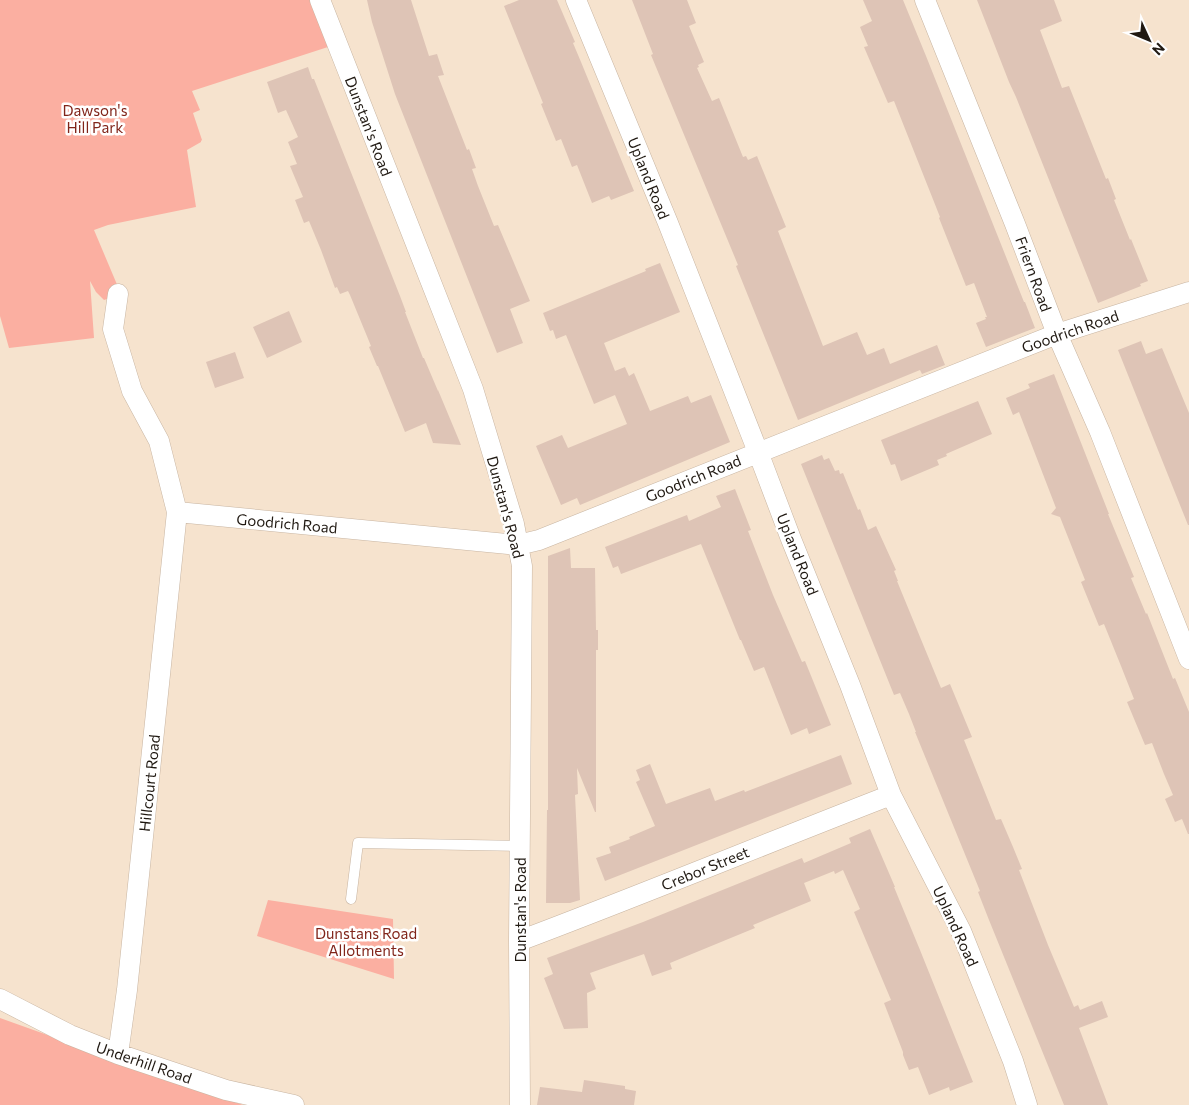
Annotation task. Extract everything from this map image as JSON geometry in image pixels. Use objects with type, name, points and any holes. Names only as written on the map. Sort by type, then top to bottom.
[{"type":"street","name":"Dunstan's Road","points":[[320,0],[473,389],[514,524],[522,566],[519,941],[520,1105]]},
{"type":"street","name":"Upland Road","points":[[576,0],[668,223],[850,685],[891,795],[961,931],[1013,1061],[1027,1105]]},
{"type":"street","name":"Friern Road","points":[[925,0],[1057,334],[1100,432],[1189,659]]},
{"type":"street","name":"Goodrich Road","points":[[177,512],[518,545],[547,537],[1057,334],[1189,292]]},
{"type":"street","points":[[118,294],[113,329],[132,390],[159,441],[177,512]]},
{"type":"street","name":"Hillcourt Road","points":[[118,1054],[127,990],[177,512]]},
{"type":"street","name":"Crebor Street","points":[[519,941],[613,906],[716,863],[891,795]]},
{"type":"street","name":"Underhill Road","points":[[0,1000],[70,1035],[118,1054],[226,1090],[294,1105]]},
{"type":"lane","points":[[352,900],[358,843],[520,846]]},
{"type":"green space","name":"Dawson's Hill Park","points":[[0,0],[315,0],[331,46],[192,91],[200,110],[193,113],[202,140],[187,150],[196,207],[108,225],[94,230],[121,294],[104,300],[96,292],[90,281],[94,338],[9,348],[0,316]]},
{"type":"green space","name":"Dunstans Road Allotments","points":[[268,900],[393,919],[394,979],[257,936]]},
{"type":"green space","points":[[0,1018],[243,1105],[0,1105]]},
{"type":"building","points":[[367,0],[411,0],[429,56],[437,54],[444,75],[438,76],[476,168],[472,169],[478,186],[494,226],[498,225],[530,301],[510,309],[523,343],[497,353],[395,94]]},
{"type":"building","points":[[519,0],[557,0],[634,191],[611,200],[609,196],[592,203],[577,165],[572,167],[561,139],[556,141],[541,104],[543,103],[504,6]]},
{"type":"building","points":[[632,0],[687,0],[696,23],[689,26],[704,62],[698,65],[699,67],[697,68],[712,101],[719,98],[743,157],[746,156],[748,160],[757,156],[786,227],[778,231],[823,346],[857,332],[867,355],[884,348],[890,364],[937,345],[945,365],[922,374],[920,370],[798,420],[736,266],[738,265],[651,55],[653,54]]},
{"type":"building","points":[[863,0],[903,0],[1035,328],[986,347],[976,323],[987,317],[974,283],[966,286],[894,101],[888,103],[864,47],[868,46],[860,27],[872,21]]},
{"type":"building","points":[[977,0],[1054,0],[1062,21],[1040,30],[1062,88],[1069,86],[1106,179],[1108,178],[1116,199],[1114,200],[1148,281],[1140,284],[1141,286],[1098,303]]},
{"type":"building","points":[[308,67],[423,358],[461,445],[433,443],[426,423],[405,432],[369,347],[371,346],[350,295],[348,291],[340,294],[337,287],[335,288],[309,221],[304,223],[295,200],[303,197],[290,166],[297,164],[288,142],[298,137],[286,110],[278,113],[267,82]]},
{"type":"building","points":[[660,263],[680,312],[604,343],[615,371],[625,367],[629,376],[634,373],[650,411],[688,396],[691,403],[711,395],[730,442],[580,505],[577,498],[561,505],[536,446],[562,435],[568,448],[627,424],[615,395],[594,404],[566,335],[556,339],[553,330],[550,331],[543,313],[646,271],[645,269]]},
{"type":"building","points":[[289,311],[302,342],[267,358],[253,327]]},
{"type":"building","points":[[1141,341],[1146,354],[1162,348],[1189,413],[1189,525],[1118,350]]},
{"type":"building","points":[[235,352],[244,378],[215,388],[206,362]]},
{"type":"building","points":[[1054,374],[1134,577],[1131,578],[1173,679],[1175,678],[1189,712],[1189,834],[1182,819],[1175,822],[1165,799],[1173,795],[1152,743],[1145,745],[1127,702],[1134,699],[1104,624],[1099,626],[1081,582],[1085,580],[1060,517],[1051,514],[1056,508],[1019,412],[1013,415],[1006,398],[1030,388],[1028,384]]},
{"type":"building","points":[[978,401],[992,434],[946,454],[947,456],[937,460],[939,465],[901,481],[895,464],[891,465],[881,440]]},
{"type":"building","points":[[822,455],[824,460],[829,458],[835,471],[839,470],[840,474],[843,473],[868,530],[876,526],[896,570],[894,571],[897,581],[941,688],[950,684],[972,737],[964,740],[996,820],[1001,819],[1013,847],[1022,869],[1019,870],[1074,1007],[1078,1005],[1080,1010],[1102,1001],[1108,1017],[1079,1028],[1108,1105],[1064,1105],[989,920],[978,892],[980,891],[909,714],[900,693],[894,695],[801,464]]},
{"type":"building","points":[[735,489],[751,530],[748,531],[773,595],[802,662],[805,661],[831,725],[809,734],[807,728],[791,735],[764,667],[754,671],[701,544],[621,574],[618,566],[613,568],[605,547],[687,515],[689,521],[721,507],[716,496]]},
{"type":"building","points":[[570,548],[571,568],[595,568],[596,630],[598,630],[598,650],[596,650],[596,812],[577,768],[578,794],[575,795],[580,900],[570,903],[546,903],[548,556]]},
{"type":"building","points":[[841,755],[852,784],[605,881],[596,858],[611,853],[609,847],[655,826],[636,782],[640,780],[636,770],[650,764],[666,804],[710,788],[715,801],[744,790],[745,792]]},
{"type":"building","points":[[870,829],[973,1082],[950,1091],[949,1087],[929,1095],[918,1067],[909,1070],[884,1003],[891,1000],[854,912],[860,909],[843,870],[835,874],[834,871],[804,883],[811,901],[753,925],[755,928],[670,963],[672,969],[652,976],[644,954],[590,973],[596,989],[587,993],[588,1028],[564,1029],[544,978],[553,974],[547,958],[643,922],[802,858],[804,863],[851,843],[849,838]]},
{"type":"building","points":[[584,1080],[625,1086],[625,1089],[636,1091],[634,1105],[537,1105],[540,1087],[582,1092]]}]
